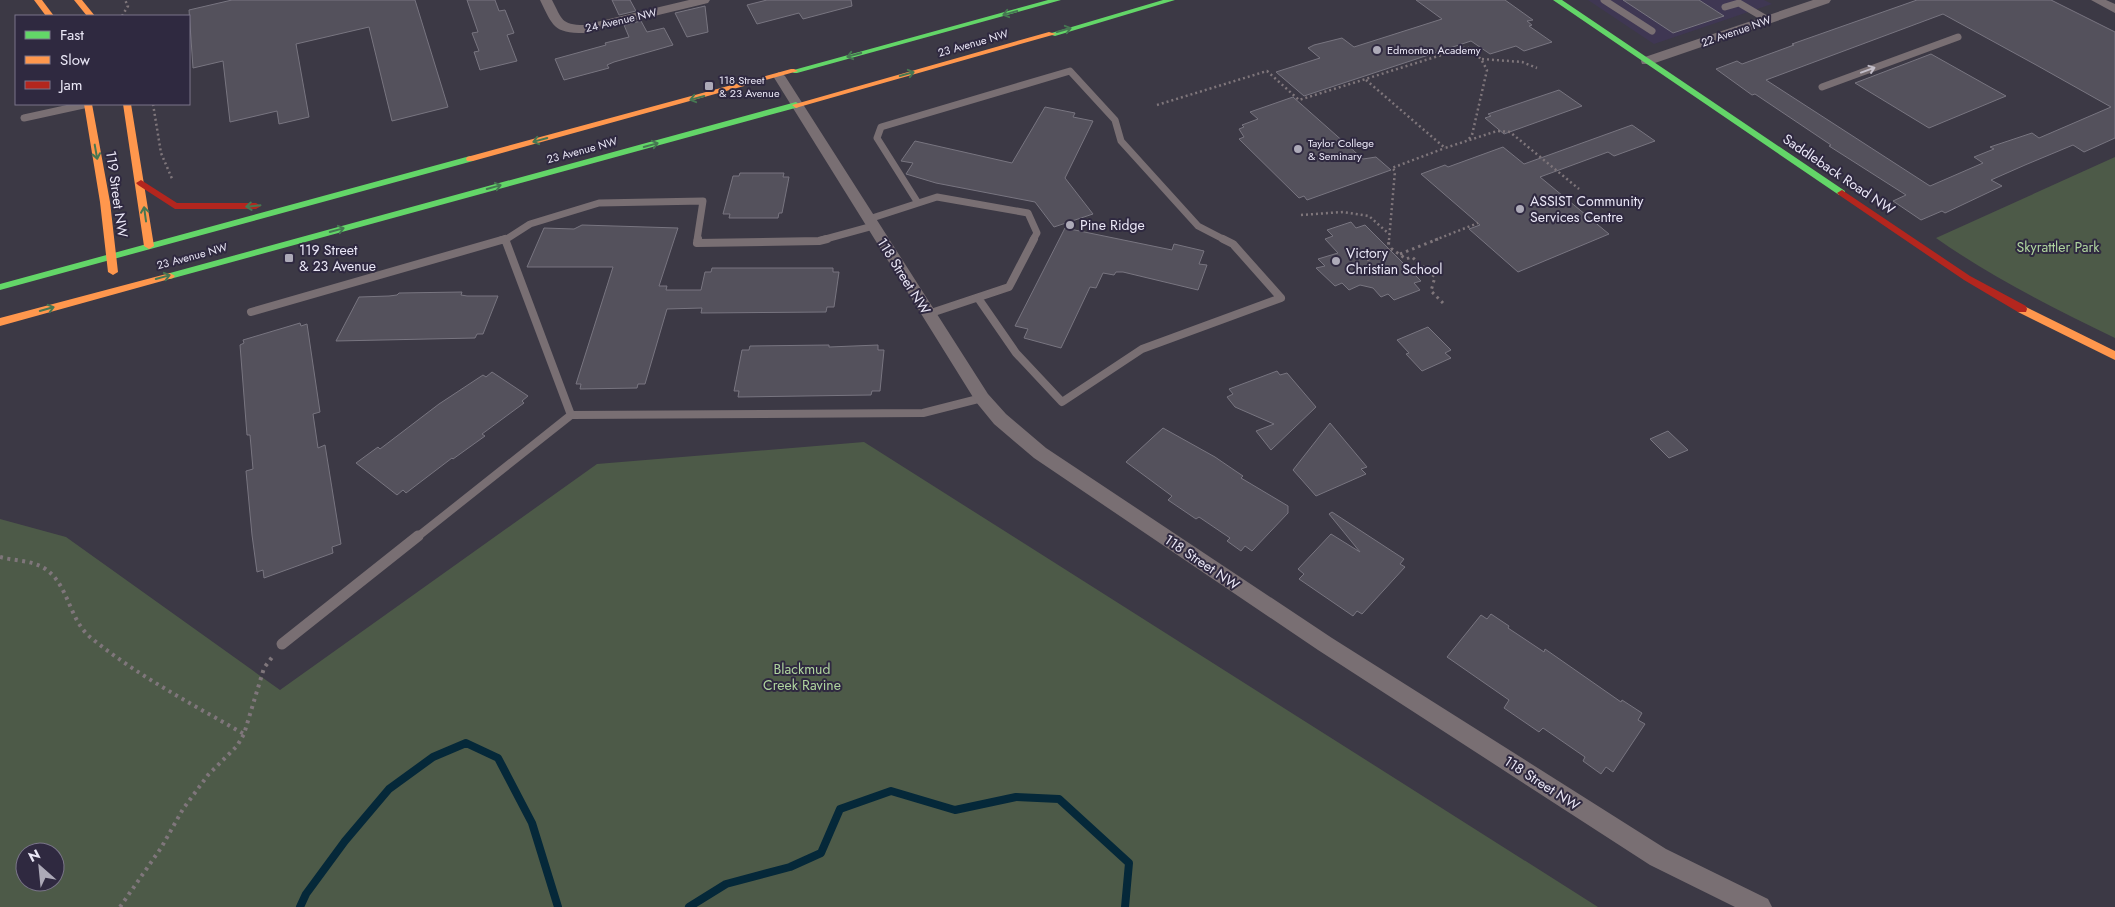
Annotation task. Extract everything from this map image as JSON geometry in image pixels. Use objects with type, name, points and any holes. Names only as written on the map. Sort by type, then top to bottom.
[{"type":"main road","points":[[38,0],[49,15]]},
{"type":"main road","points":[[78,0],[90,15]]},
{"type":"main road","name":"23 Avenue NW","points":[[109,265],[149,246],[1058,0]]},
{"type":"main road","name":"23 Avenue NW","points":[[0,322],[798,105],[1171,0]]},
{"type":"main road","name":"Saddleback Road NW","points":[[1557,0],[1967,278],[2046,323],[2115,356]]},
{"type":"main road","name":"119 Street NW","points":[[88,105],[105,202],[109,265],[116,290]]},
{"type":"main road","name":"119 Street NW","points":[[127,105],[141,183],[149,246]]},
{"type":"main road","points":[[141,183],[175,206],[241,207],[278,203],[454,163]]},
{"type":"main road","points":[[0,287],[109,265]]},
{"type":"street","name":"24 Avenue NW","points":[[546,0],[558,24],[567,28],[594,28],[704,0]]},
{"type":"street","name":"22 Avenue NW","points":[[1647,61],[1825,0]]},
{"type":"street","points":[[2098,0],[2115,9]]},
{"type":"street","name":"118 Street NW","points":[[779,76],[982,398],[1006,425],[1040,453],[1325,644],[1658,857],[1760,907]]},
{"type":"lane","points":[[1604,0],[1652,31]]},
{"type":"lane","points":[[1725,7],[1739,3],[1768,20]]},
{"type":"lane","points":[[1822,87],[1958,37]]},
{"type":"lane","points":[[918,203],[877,138],[881,127],[1070,71],[1115,120],[1121,141],[1198,226],[1233,244],[1281,298],[1142,349],[1062,402],[1016,354],[978,298]]},
{"type":"lane","points":[[24,118],[83,105]]},
{"type":"lane","points":[[251,312],[505,239],[530,224],[599,203],[703,201],[697,244],[819,241],[937,197],[1028,213],[1037,233],[1009,288],[928,314]]},
{"type":"lane","points":[[505,239],[570,415]]},
{"type":"lane","points":[[282,644],[570,415],[923,413],[982,398]]},
{"type":"path","points":[[123,15],[128,6],[125,0]]},
{"type":"path","points":[[1157,106],[1267,71],[1300,100],[1466,47],[1481,58],[1522,62],[1537,68]]},
{"type":"path","points":[[1467,141],[1472,135],[1486,74],[1481,58]]},
{"type":"path","points":[[1366,79],[1445,148]]},
{"type":"path","points":[[153,105],[161,153],[166,168],[178,188]]},
{"type":"path","points":[[1388,251],[1395,171],[1392,168],[1497,131],[1510,132],[1579,189]]},
{"type":"path","points":[[1301,215],[1343,212],[1369,216],[1389,235]]},
{"type":"path","points":[[1400,254],[1478,223]]},
{"type":"path","points":[[1367,260],[1392,249],[1406,259],[1412,257],[1435,277],[1431,291],[1443,303]]},
{"type":"path","points":[[0,557],[44,568],[61,582],[78,626],[89,636],[145,677],[244,734]]},
{"type":"path","points":[[120,907],[161,848],[183,809],[208,776],[237,746],[244,734],[264,668],[282,644]]},
{"type":"shaded area","points":[[1588,0],[1764,0],[1772,4],[1654,44]]},
{"type":"green space","name":"Skyrattler Park","points":[[2115,157],[2115,338],[2046,304],[2001,279],[1936,238]]},
{"type":"green space","name":"Blackmud Creek Ravine","points":[[864,442],[1598,907],[0,907],[0,519],[66,537],[280,690],[597,464]]},
{"type":"building","points":[[232,0],[415,0],[448,107],[392,121],[369,27],[296,44],[309,117],[279,124],[277,111],[230,122],[223,61],[193,68],[189,10]]},
{"type":"building","points":[[467,0],[495,0],[499,11],[505,10],[514,33],[507,35],[517,61],[480,70],[474,52],[479,51],[472,33],[478,32]]},
{"type":"building","points":[[612,0],[630,0],[636,11],[619,15]]},
{"type":"building","points":[[767,0],[851,0],[852,6],[803,19],[799,13],[757,24],[747,5]]},
{"type":"building","name":"Edmonton Academy","points":[[1416,0],[1505,0],[1533,20],[1527,21],[1532,25],[1529,26],[1552,42],[1524,51],[1516,46],[1490,54],[1471,41],[1304,96],[1276,72],[1320,58],[1308,48],[1314,45],[1342,38],[1354,47],[1442,19]]},
{"type":"building","points":[[1623,0],[1699,0],[1724,16],[1673,33]]},
{"type":"building","points":[[1917,0],[2051,0],[2115,32],[2115,138],[2084,152],[2073,145],[2025,165],[1991,180],[2002,186],[1945,213],[1942,211],[1921,220],[1893,201],[1906,195],[1829,146],[1831,145],[1755,94],[1752,95],[1716,69],[1737,61],[1742,64],[1794,45],[1792,44]],"holes":[[[1943,14],[2111,107],[2039,138],[2032,133],[1990,147],[1994,149],[1974,157],[1983,163],[1930,186],[1766,80]]]},
{"type":"building","points":[[705,6],[708,32],[687,37],[675,13]]},
{"type":"building","points":[[641,21],[647,32],[664,28],[673,45],[614,62],[607,65],[609,68],[564,80],[555,59],[629,37],[624,25]]},
{"type":"building","points":[[1931,54],[2006,96],[1929,128],[1855,83]]},
{"type":"building","points":[[1559,90],[1582,106],[1504,134],[1485,118],[1491,116],[1488,114]]},
{"type":"building","name":"Taylor College & Seminary","points":[[1293,97],[1363,159],[1376,157],[1391,170],[1307,200],[1304,196],[1299,198],[1239,139],[1244,137],[1239,129],[1244,127],[1242,125],[1258,119],[1250,112]]},
{"type":"building","points":[[1045,107],[1075,113],[1073,117],[1093,121],[1065,178],[1093,214],[1054,227],[1035,202],[936,183],[906,174],[913,163],[901,161],[915,141],[1012,163]]},
{"type":"building","name":"ASSIST Community Services Centre","points":[[1632,125],[1655,141],[1614,156],[1608,152],[1540,177],[1609,234],[1518,272],[1469,229],[1480,225],[1421,174],[1445,165],[1448,167],[1503,147],[1524,164]]},
{"type":"building","points":[[740,173],[784,173],[783,177],[789,177],[782,213],[779,213],[778,218],[729,218],[730,214],[723,214],[733,176],[739,176]]},
{"type":"building","name":"Victory Christian School","points":[[1351,222],[1356,228],[1365,225],[1421,281],[1414,283],[1420,290],[1394,300],[1388,294],[1381,297],[1373,288],[1360,285],[1349,290],[1342,283],[1335,286],[1316,268],[1325,266],[1318,259],[1338,253],[1325,239],[1333,236],[1327,230]]},
{"type":"building","points":[[582,225],[678,228],[659,286],[667,286],[666,290],[701,290],[705,272],[711,272],[712,268],[833,268],[833,272],[839,272],[834,307],[827,307],[826,312],[701,313],[702,308],[667,309],[645,384],[638,384],[637,388],[580,389],[581,384],[576,384],[613,267],[527,267],[544,228],[574,229]]},
{"type":"building","points":[[1065,228],[1172,250],[1174,244],[1204,251],[1199,264],[1207,265],[1198,290],[1123,272],[1116,272],[1114,275],[1103,273],[1096,288],[1090,287],[1061,348],[1024,338],[1028,329],[1015,326]]},
{"type":"building","points":[[462,292],[461,295],[467,296],[498,296],[483,334],[477,334],[475,338],[336,341],[359,297],[389,296],[399,293]]},
{"type":"building","points":[[300,323],[301,326],[307,324],[320,412],[313,414],[318,448],[325,445],[341,544],[332,547],[333,553],[264,578],[263,570],[257,572],[252,535],[246,471],[253,469],[250,435],[247,435],[240,345],[244,343],[243,340]]},
{"type":"building","points":[[1428,327],[1451,350],[1445,353],[1451,358],[1422,371],[1406,354],[1409,353],[1397,340]]},
{"type":"building","points":[[829,345],[829,347],[878,345],[878,350],[884,350],[880,391],[872,391],[871,395],[738,397],[739,391],[734,391],[742,350],[749,350],[750,346]]},
{"type":"building","points":[[1277,371],[1280,375],[1287,373],[1316,407],[1271,450],[1256,431],[1274,424],[1235,407],[1227,397],[1233,394],[1229,389]]},
{"type":"building","points":[[492,372],[528,396],[522,401],[524,403],[482,434],[485,436],[406,493],[403,490],[397,495],[356,463],[378,447],[380,449],[439,404],[483,375],[486,377]]},
{"type":"building","points":[[1330,423],[1367,467],[1361,469],[1366,474],[1316,496],[1293,470]]},
{"type":"building","points":[[1163,428],[1215,457],[1243,476],[1241,478],[1288,506],[1288,513],[1252,551],[1245,546],[1241,551],[1227,541],[1230,538],[1199,517],[1196,519],[1168,500],[1172,496],[1126,462]]},
{"type":"building","points":[[1668,431],[1688,450],[1669,458],[1650,439]]},
{"type":"building","points":[[1332,512],[1404,559],[1400,564],[1405,567],[1362,614],[1357,611],[1353,616],[1299,579],[1304,574],[1298,569],[1331,534],[1360,552],[1329,514]]},
{"type":"building","points":[[1491,614],[1544,652],[1545,649],[1621,702],[1622,700],[1642,713],[1638,720],[1645,724],[1613,772],[1606,767],[1601,774],[1583,761],[1585,757],[1543,728],[1539,732],[1504,708],[1509,700],[1447,657],[1481,615],[1487,619]]},
{"type":"waterway","points":[[300,907],[306,894],[345,841],[389,789],[433,757],[466,743],[498,758],[532,823],[558,907]]},
{"type":"waterway","points":[[689,907],[726,884],[790,867],[821,853],[840,809],[891,791],[955,810],[1016,797],[1059,799],[1129,863],[1125,907]]},
{"type":"traffic: fast","points":[[794,71],[1057,0]]},
{"type":"traffic: fast","points":[[1052,34],[1171,0]]},
{"type":"traffic: fast","points":[[1557,0],[1842,193]]},
{"type":"traffic: fast","points":[[170,276],[796,105]]},
{"type":"traffic: fast","points":[[0,287],[470,159]]},
{"type":"traffic: slow","points":[[38,0],[49,15]]},
{"type":"traffic: slow","points":[[78,0],[90,15]]},
{"type":"traffic: slow","points":[[796,105],[1052,34]]},
{"type":"traffic: slow","points":[[470,159],[794,71]]},
{"type":"traffic: slow","points":[[88,105],[105,202],[113,272]]},
{"type":"traffic: slow","points":[[127,105],[149,246]]},
{"type":"traffic: slow","points":[[0,322],[170,276]]},
{"type":"traffic: slow","points":[[2022,309],[2115,356]]},
{"type":"traffic: jam","points":[[141,183],[175,206],[256,206]]},
{"type":"traffic: jam","points":[[1842,193],[1967,278],[2022,309]]},
{"type":"place","name":"Edmonton Academy","points":[[1377,50]]},
{"type":"place","name":"118 Street & 23 Avenue","points":[[709,86]]},
{"type":"place","name":"Taylor College & Seminary","points":[[1298,149]]},
{"type":"place","name":"ASSIST Community Services Centre","points":[[1520,209]]},
{"type":"place","name":"Pine Ridge","points":[[1070,225]]},
{"type":"place","name":"119 Street & 23 Avenue","points":[[289,258]]},
{"type":"place","name":"Victory Christian School","points":[[1336,261]]}]
